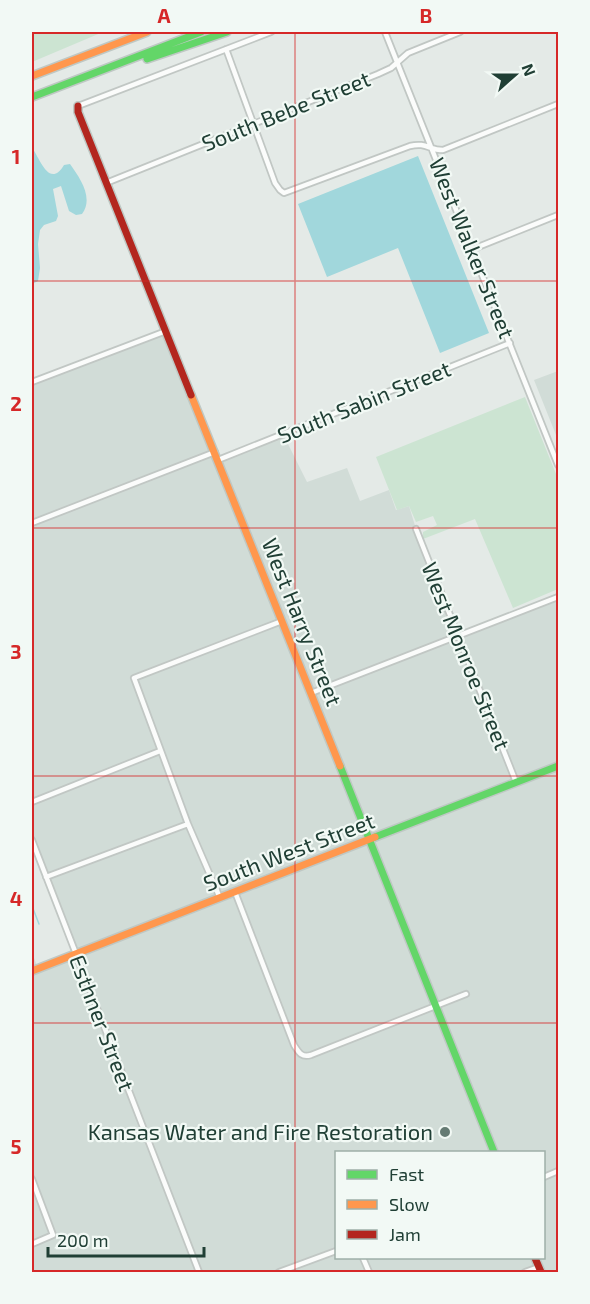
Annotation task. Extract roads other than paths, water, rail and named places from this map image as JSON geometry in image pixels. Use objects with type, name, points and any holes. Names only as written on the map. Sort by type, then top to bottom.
[{"type":"main road","points":[[32,76],[147,32]]},
{"type":"main road","points":[[32,97],[201,32]]},
{"type":"main road","points":[[92,74],[108,72],[227,32]]},
{"type":"main road","name":"West Harry Street","points":[[78,106],[78,112],[106,183],[494,1151]]},
{"type":"main road","name":"South West Street","points":[[32,971],[558,766]]},
{"type":"street","points":[[78,106],[272,32]]},
{"type":"street","name":"West Walker Street","points":[[386,32],[558,465]]},
{"type":"street","name":"South Bebe Street","points":[[106,183],[378,74],[398,63],[408,53],[460,32]]},
{"type":"street","points":[[226,49],[275,183],[284,193],[410,146],[421,144],[443,150],[558,104]]},
{"type":"street","points":[[473,249],[558,215]]},
{"type":"street","points":[[32,382],[166,331]]},
{"type":"street","name":"South Sabin Street","points":[[218,460],[510,343]]},
{"type":"street","points":[[32,523],[215,452]]},
{"type":"street","name":"West Monroe Street","points":[[416,529],[516,782]]},
{"type":"street","points":[[311,693],[558,597]]},
{"type":"street","points":[[220,898],[188,824],[134,678],[282,621]]},
{"type":"street","points":[[32,802],[160,751]]},
{"type":"street","points":[[46,877],[188,824]]},
{"type":"street","name":"Esthner Street","points":[[32,840],[199,1272]]},
{"type":"street","points":[[235,892],[299,1054],[311,1055],[466,994]]},
{"type":"street","points":[[32,1179],[53,1235],[32,1244]]},
{"type":"street","points":[[279,1272],[335,1251]]},
{"type":"street","points":[[525,1272],[540,1270]]},
{"type":"water","points":[[32,148],[49,173],[59,172],[64,165],[70,164],[84,188],[87,201],[82,214],[76,215],[69,211],[61,186],[53,189],[58,216],[56,221],[44,225],[40,230],[38,244],[40,268],[38,281],[32,284]]},
{"type":"water","points":[[418,156],[489,333],[440,353],[398,248],[327,277],[298,204]]},
{"type":"waterway","points":[[32,906],[39,924]]},
{"type":"place","name":"Kansas Water and Fire Restoration","points":[[445,1132]]}]
